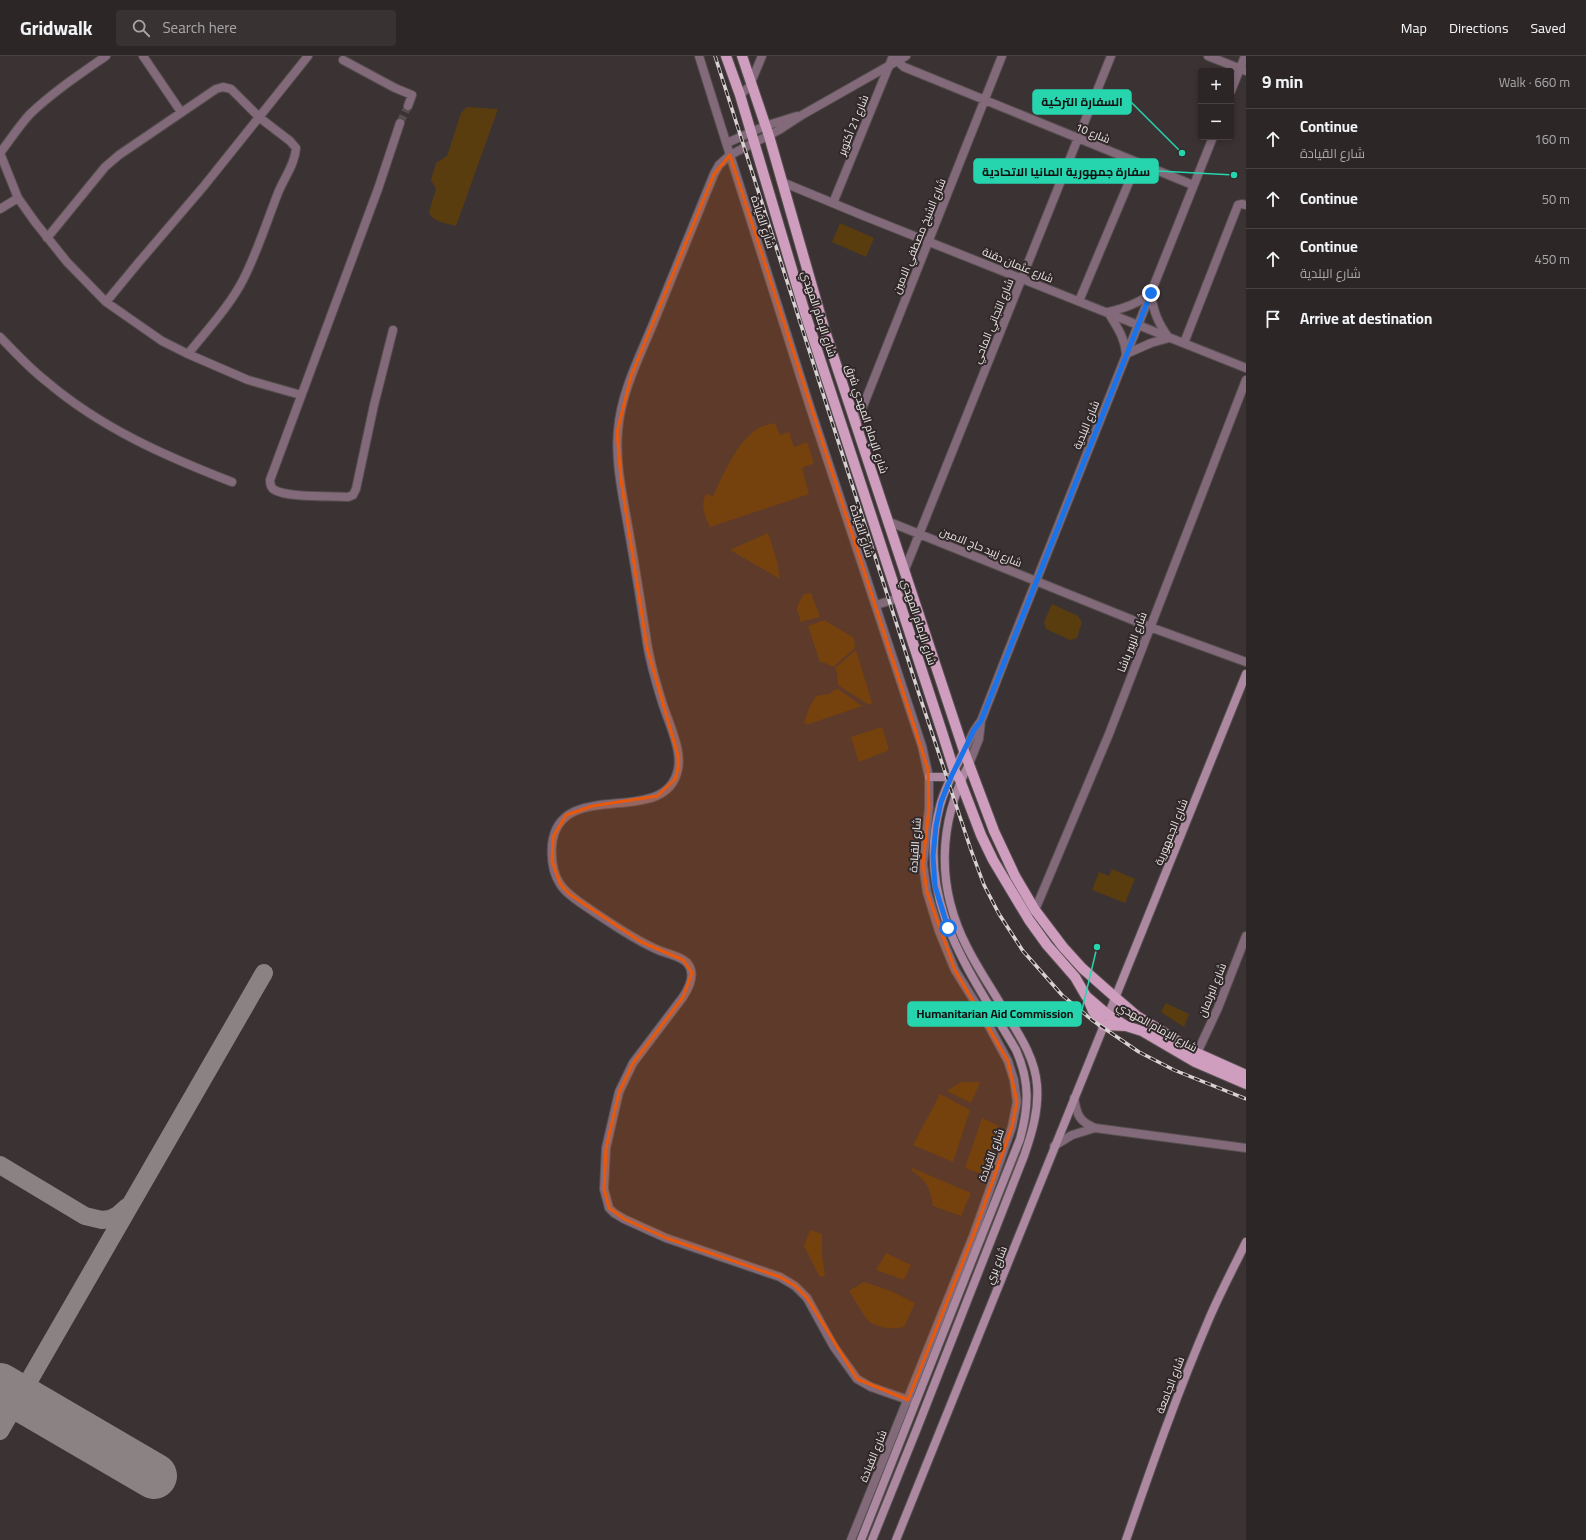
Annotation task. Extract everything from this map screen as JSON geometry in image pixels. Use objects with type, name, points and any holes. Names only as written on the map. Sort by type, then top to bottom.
[{"type":"main road","name":"شارع الإمام المهدي","points":[[726,56],[740,95],[805,312],[899,598],[955,776],[993,860],[1029,920],[1047,945],[1075,977],[1086,996],[1107,1014],[1126,1026],[1142,1031],[1195,1062],[1246,1084]]},
{"type":"main road","name":"شارع الإمام المهدي شرق","points":[[742,56],[767,131],[824,328],[969,764]]},
{"type":"main road","name":"شارع الجمهورية","points":[[1116,998],[1246,674]]},
{"type":"main road","points":[[929,776],[955,776],[964,751]]},
{"type":"main road","name":"شارع الإمام المهدي","points":[[969,764],[994,831],[1015,876],[1035,910],[1063,947],[1082,968],[1137,1016],[1198,1053],[1246,1075]]},
{"type":"main road","name":"شارع القيادة","points":[[861,1540],[971,1264],[1026,1120],[1028,1101],[1023,1066],[1016,1050],[958,953],[948,928],[935,886],[933,856],[936,826],[941,802],[955,776],[969,764]]},
{"type":"main road","name":"شارع القيادة","points":[[872,1540],[981,1268],[1024,1156],[1034,1126],[1037,1103],[1037,1084],[1033,1066],[1025,1045],[967,948],[957,925],[950,902],[945,880],[944,854],[955,776]]},
{"type":"main road","points":[[1086,996],[1093,1011],[1103,1025],[1126,1026]]},
{"type":"main road","name":"شارع بري","points":[[896,1540],[1002,1279],[1107,1014],[1116,998]]},
{"type":"main road","name":"شارع الجامعة","points":[[1126,1540],[1162,1436],[1186,1375],[1210,1317],[1246,1242]]},
{"type":"street","points":[[106,56],[78,75],[29,115],[0,153],[18,198],[47,238],[67,262],[106,302],[162,341],[188,354],[248,380],[300,395]]},
{"type":"street","points":[[143,56],[181,112]]},
{"type":"street","points":[[106,302],[260,118],[308,56]]},
{"type":"street","name":"شارع القيادة","points":[[699,56],[810,407],[922,746],[929,776],[929,808],[923,864],[927,892],[939,931],[955,970],[1008,1061],[1014,1080],[1017,1102],[1008,1141],[963,1261],[851,1540]]},
{"type":"street","points":[[740,95],[749,87],[762,56]]},
{"type":"street","points":[[906,56],[893,61],[802,115],[767,131],[754,144],[724,159],[714,174],[631,376],[620,412],[617,432],[617,447],[621,480],[647,648],[678,756],[678,768],[675,779],[667,790],[657,796],[626,802],[592,806],[566,815],[558,825],[553,837],[552,861],[560,884],[569,894],[614,926],[642,942],[683,960],[689,965],[692,973],[690,986],[633,1063],[619,1092],[606,1148],[604,1189],[609,1208],[624,1219],[666,1238],[780,1277],[795,1286],[807,1298],[834,1347],[857,1379],[871,1387],[916,1403]]},
{"type":"street","name":"شارع الشيخ مصطفي الامين","points":[[856,424],[1002,56]]},
{"type":"street","name":"شارع التجاني الماحي","points":[[904,572],[1111,56]]},
{"type":"street","points":[[1208,56],[1243,70]]},
{"type":"street","points":[[1234,86],[1243,70],[1245,56]]},
{"type":"street","points":[[343,60],[395,88],[410,93],[412,95],[408,106]]},
{"type":"street","name":"شارع 10","points":[[893,61],[984,101],[1193,185]]},
{"type":"street","name":"شارع 21 أكتوبر","points":[[833,203],[893,61]]},
{"type":"street","points":[[47,238],[106,167],[119,155],[181,112],[216,90],[223,87],[230,89],[260,118],[290,141],[296,148],[295,156],[278,192],[260,243],[244,278],[232,297],[188,354]]},
{"type":"street","points":[[393,330],[374,405],[356,489],[353,495],[348,497],[287,494],[273,489],[270,485],[270,480],[300,395],[375,196],[400,124]]},
{"type":"street","points":[[727,143],[751,132],[767,131]]},
{"type":"street","name":"شارع البلدية","points":[[981,721],[1212,140]]},
{"type":"street","points":[[1079,301],[1137,163]]},
{"type":"street","name":"شارع عثمان دقنة","points":[[782,182],[1246,368]]},
{"type":"street","points":[[0,209],[18,198]]},
{"type":"street","points":[[1184,343],[1238,205],[1246,205]]},
{"type":"street","points":[[1151,293],[1155,315],[1169,338],[1150,343],[1126,354],[1125,343],[1122,336],[1108,312],[1130,306],[1144,299],[1151,293]]},
{"type":"street","points":[[0,337],[45,381],[101,422],[158,452],[232,482]]},
{"type":"street","name":"شارع الزبير باشا","points":[[1035,910],[1108,734],[1246,380]]},
{"type":"street","name":"شارع زبيد حاج الامين","points":[[888,521],[1150,626],[1246,662]]},
{"type":"street","points":[[876,605],[912,594]]},
{"type":"street","points":[[964,751],[974,730],[981,721]]},
{"type":"street","points":[[969,764],[979,739],[981,721]]},
{"type":"street","name":"شارع البرلمان","points":[[1198,1053],[1218,1008],[1246,936]]},
{"type":"street","points":[[1074,1098],[1078,1115],[1085,1123],[1095,1128],[1246,1148]]},
{"type":"street","points":[[1054,1146],[1072,1135],[1095,1128]]},
{"type":"street","points":[[963,1261],[981,1268]]},
{"type":"highlighted area","points":[[730,155],[928,769],[929,808],[923,864],[927,892],[955,970],[1008,1061],[1017,1102],[1012,1127],[974,1234],[908,1400],[857,1379],[807,1298],[795,1286],[780,1277],[666,1238],[624,1219],[609,1208],[604,1189],[606,1148],[619,1092],[633,1063],[683,997],[692,973],[683,960],[641,942],[569,894],[560,884],[552,861],[553,837],[566,815],[592,806],[657,796],[675,779],[678,768],[678,756],[647,648],[621,480],[617,432],[631,376],[714,174]]},
{"type":"shaded area","points":[[467,107],[498,109],[456,226],[436,220],[429,212],[436,189],[431,180],[436,163],[447,156],[461,113]]},
{"type":"shaded area","points":[[840,223],[874,238],[866,257],[832,242]]},
{"type":"shaded area","points":[[775,423],[780,435],[789,432],[794,447],[807,442],[814,463],[802,468],[809,494],[710,527],[703,507],[706,494],[713,496],[727,467],[746,438],[763,426]]},
{"type":"shaded area","points":[[768,533],[777,561],[780,579],[730,550]]},
{"type":"shaded area","points":[[811,593],[820,617],[800,622],[797,606],[804,594]]},
{"type":"shaded area","points":[[1052,604],[1078,616],[1082,622],[1077,638],[1070,640],[1046,629],[1044,622]]},
{"type":"shaded area","points":[[824,620],[854,638],[855,648],[833,667],[820,662],[808,626]]},
{"type":"shaded area","points":[[856,650],[872,703],[869,705],[838,685],[835,668]]},
{"type":"shaded area","points":[[838,689],[862,706],[806,725],[804,722],[810,706],[816,696],[829,694]]},
{"type":"shaded area","points":[[882,727],[889,750],[859,762],[851,737]]},
{"type":"shaded area","points":[[1112,869],[1135,879],[1125,903],[1092,890],[1099,872],[1109,876]]},
{"type":"shaded area","points":[[1166,1003],[1189,1014],[1184,1027],[1161,1012]]},
{"type":"shaded area","points":[[961,1082],[980,1082],[971,1103],[947,1091]]},
{"type":"shaded area","points":[[940,1094],[970,1110],[953,1162],[913,1145]]},
{"type":"shaded area","points":[[982,1118],[999,1126],[982,1174],[965,1168]]},
{"type":"shaded area","points":[[912,1168],[971,1193],[961,1216],[933,1206],[931,1194],[927,1185],[911,1170]]},
{"type":"shaded area","points":[[810,1230],[822,1234],[822,1255],[825,1276],[820,1277],[804,1246]]},
{"type":"shaded area","points":[[886,1253],[911,1265],[904,1280],[876,1270]]},
{"type":"shaded area","points":[[864,1282],[891,1291],[915,1303],[904,1327],[887,1328],[878,1326],[868,1320],[849,1291]]},
{"type":"taxiway","points":[[0,1431],[264,973]]},
{"type":"taxiway","points":[[0,1165],[85,1216],[102,1220],[110,1219],[118,1215],[127,1207]]},
{"type":"runway","points":[[0,1386],[154,1476]]},
{"type":"tunnel","points":[[400,123],[408,106]]},
{"type":"railway","points":[[715,56],[918,691],[984,885],[999,914],[1023,951],[1062,995],[1092,1020],[1139,1052],[1174,1070],[1246,1099]]},
{"type":"place","name":"السفارة التركية","points":[[1182,153]]},
{"type":"place","name":"سفارة جمهورية المانيا الاتحادية","points":[[1234,175]]},
{"type":"place","name":"Humanitarian Aid Commission","points":[[1097,947]]},
{"type":"route","points":[[948,928],[935,886],[933,856],[936,826],[941,802],[951,777],[974,730],[981,721],[1151,293]]}]
